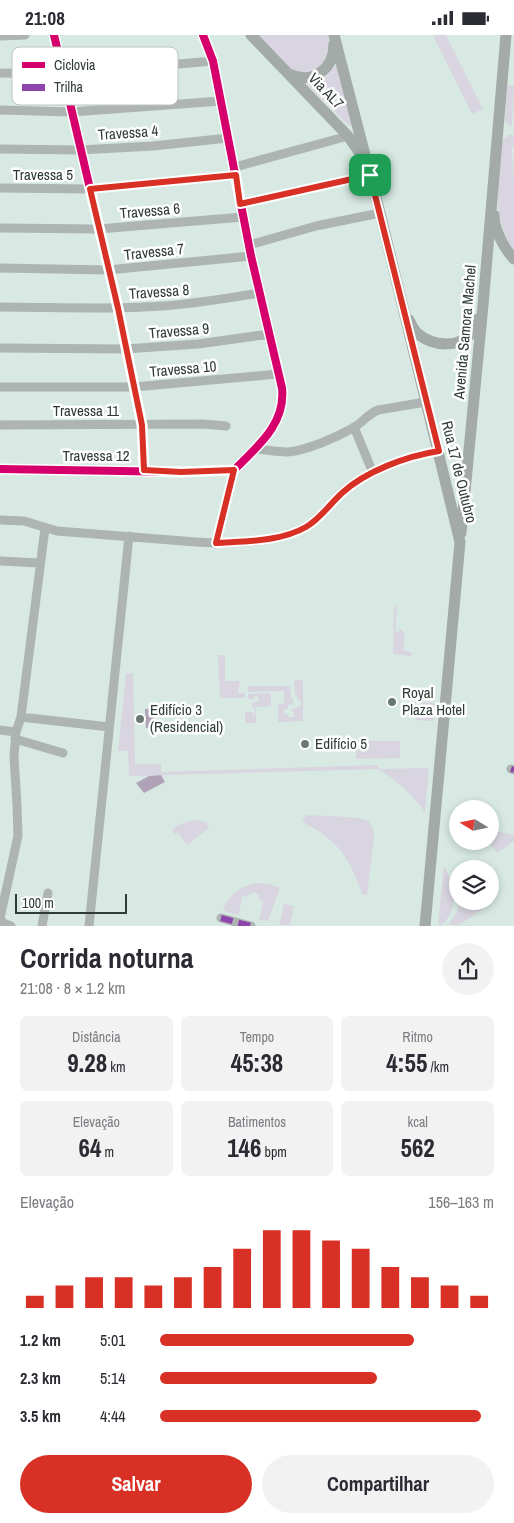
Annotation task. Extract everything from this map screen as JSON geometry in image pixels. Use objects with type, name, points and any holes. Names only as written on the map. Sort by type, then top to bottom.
[{"type":"main road","name":"Via AL7","points":[[251,35],[348,136],[361,155],[370,175]]},
{"type":"main road","points":[[287,73],[296,77],[309,78],[323,72],[329,64],[334,51],[334,35]]},
{"type":"main road","name":"Rua 17 de Outubro","points":[[334,35],[380,213],[460,542],[425,925]]},
{"type":"main road","name":"Avenida Samora Machel","points":[[460,542],[506,35]]},
{"type":"main road","name":"Avenida Samora Machel","points":[[493,185],[494,220],[502,241],[514,259]]},
{"type":"main road","points":[[404,312],[416,332],[427,339],[450,344],[459,342],[474,330],[483,305]]},
{"type":"street","points":[[0,36],[25,35]]},
{"type":"street","points":[[203,35],[213,61],[236,171],[240,204],[283,397],[274,427],[256,449],[234,470],[216,543]]},
{"type":"street","points":[[178,64],[213,61]]},
{"type":"street","points":[[178,104],[221,101]]},
{"type":"street","points":[[71,105],[118,308],[142,425],[144,470]]},
{"type":"street","points":[[0,110],[72,112],[167,105]]},
{"type":"street","name":"Travessa 5","points":[[0,188],[90,189],[236,171],[348,136]]},
{"type":"street","name":"Travessa 4","points":[[0,149],[80,150],[153,146],[228,138]]},
{"type":"street","points":[[240,204],[370,175]]},
{"type":"street","points":[[249,245],[316,226],[380,213]]},
{"type":"street","name":"Travessa 6","points":[[0,228],[99,229],[243,217]]},
{"type":"street","name":"Travessa 7","points":[[0,268],[108,270],[251,256]]},
{"type":"street","name":"Travessa 8","points":[[0,307],[118,308],[189,304],[260,293]]},
{"type":"street","name":"Travessa 9","points":[[0,347],[125,349],[198,345],[269,334]]},
{"type":"street","name":"Travessa 10","points":[[0,387],[134,387],[278,374]]},
{"type":"street","points":[[256,449],[285,452],[297,451],[354,427],[378,409],[426,402]]},
{"type":"street","name":"Travessa 11","points":[[0,425],[203,424],[226,426]]},
{"type":"street","points":[[354,427],[373,473]]},
{"type":"street","points":[[0,520],[24,521],[57,531],[216,543],[268,539],[295,532],[307,526],[342,492],[373,473],[406,458],[439,451]]},
{"type":"street","name":"Travessa 12","points":[[0,469],[199,472],[234,470]]},
{"type":"street","points":[[10,925],[3,923],[0,918],[18,835],[14,757],[16,736],[21,717],[39,563],[45,528]]},
{"type":"street","points":[[89,925],[129,536]]},
{"type":"street","points":[[0,561],[39,563]]},
{"type":"street","points":[[21,717],[109,727]]},
{"type":"street","points":[[0,730],[63,753]]},
{"type":"street","points":[[42,925],[48,893]]},
{"type":"street","points":[[221,918],[251,925]]},
{"type":"shaded area","points":[[255,35],[328,35],[330,51],[318,71],[294,73]]},
{"type":"shaded area","points":[[433,35],[446,35],[483,109],[472,114]]},
{"type":"shaded area","points":[[338,63],[354,128],[346,123],[305,82],[326,77]]},
{"type":"shaded area","points":[[507,85],[514,86],[512,126],[508,125],[505,120]]},
{"type":"shaded area","points":[[509,135],[514,135],[514,145],[512,148],[514,250],[506,237],[502,224],[498,197],[502,140]]},
{"type":"shaded area","points":[[394,605],[397,605],[395,639],[396,631],[398,632],[401,629],[405,634],[403,650],[412,652],[411,656],[393,654]]},
{"type":"shaded area","points":[[218,655],[225,655],[225,681],[240,681],[238,693],[245,693],[245,698],[220,698]]},
{"type":"shaded area","points":[[133,673],[135,764],[161,764],[161,772],[378,765],[379,769],[429,768],[425,812],[404,788],[378,769],[129,776],[128,751],[118,751],[126,674]]},
{"type":"shaded area","points":[[294,680],[303,680],[303,721],[278,722],[278,704],[284,704],[284,691],[248,692],[248,686],[290,686],[293,704],[288,705],[288,709],[284,709],[284,714],[288,714],[288,717],[294,717],[292,709],[301,706],[301,700],[298,700],[297,695],[295,695]]},
{"type":"shaded area","points":[[271,693],[271,706],[256,707],[256,723],[245,723],[245,712],[253,712],[253,715],[255,715],[255,707],[252,707],[252,703],[259,701],[258,696],[254,696],[254,699],[248,699],[248,694]]},
{"type":"shaded area","points":[[421,702],[435,703],[434,721],[416,720],[417,711],[421,709]]},
{"type":"shaded area","points":[[154,708],[154,728],[146,728],[145,709]]},
{"type":"shaded area","points":[[356,741],[400,741],[400,758],[356,759]]},
{"type":"shaded area","points":[[161,775],[165,782],[144,793],[136,783],[149,776]]},
{"type":"shaded area","points":[[307,815],[364,819],[372,826],[374,836],[367,895],[363,895],[344,855],[332,841],[303,822]]},
{"type":"shaded area","points":[[198,820],[207,823],[209,828],[187,845],[178,833],[175,834],[172,829],[178,825]]},
{"type":"shaded area","points":[[499,832],[514,835],[514,841],[497,853],[495,850],[499,850]]},
{"type":"shaded area","points":[[444,866],[449,877],[449,910],[452,910],[447,919],[441,925],[438,925]]},
{"type":"shaded area","points":[[256,883],[269,884],[280,888],[268,921],[259,920],[263,901],[259,900],[259,895],[254,892],[247,897],[242,896],[239,915],[223,911],[231,896],[244,887]]},
{"type":"shaded area","points":[[284,904],[294,906],[290,925],[279,925]]},
{"type":"shaded area","points":[[458,910],[482,910],[459,925],[448,925]]},
{"type":"marked path","points":[[221,918],[251,926]]},
{"type":"cycle path","points":[[54,35],[57,47]]},
{"type":"cycle path","points":[[0,469],[181,472],[234,470],[275,424],[282,401],[282,388],[251,256],[213,61],[203,35]]},
{"type":"cycle path","points":[[70,105],[118,308],[142,425],[144,470]]},
{"type":"place","name":"Royal Plaza Hotel","points":[[392,702]]},
{"type":"place","name":"Edifício 3 (Residencial)","points":[[140,719]]},
{"type":"place","name":"Edifício 5","points":[[305,744]]},
{"type":"route","points":[[236,175],[240,204],[370,175],[439,451],[406,458],[356,483],[342,492],[307,526],[295,532],[268,539],[216,543],[234,470],[181,472],[144,470],[142,425],[118,308],[90,189],[236,175]]}]
